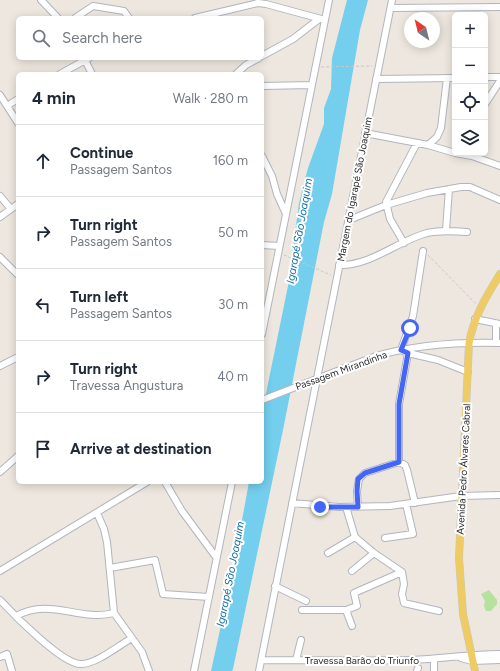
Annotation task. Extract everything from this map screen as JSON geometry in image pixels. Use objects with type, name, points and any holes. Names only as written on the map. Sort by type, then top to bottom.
[{"type":"main road","name":"Avenida Pedro Álvares Cabral","points":[[475,671],[460,592],[459,558],[469,343],[474,319],[500,274]]},
{"type":"street","points":[[41,0],[56,16]]},
{"type":"street","name":"Margem do Igarapé São Joaquim","points":[[259,671],[392,0]]},
{"type":"street","points":[[264,321],[312,85],[322,20],[327,2]]},
{"type":"street","points":[[203,16],[258,3],[322,20]]},
{"type":"street","points":[[78,16],[93,6],[124,11],[128,16]]},
{"type":"street","points":[[391,8],[500,7]]},
{"type":"street","points":[[264,55],[293,39],[322,20]]},
{"type":"street","points":[[64,72],[85,60]]},
{"type":"street","points":[[87,60],[91,72]]},
{"type":"street","points":[[238,72],[246,65],[255,60]]},
{"type":"street","points":[[488,77],[500,77]]},
{"type":"street","points":[[428,145],[437,137],[442,128],[446,78]]},
{"type":"street","points":[[376,79],[452,78]]},
{"type":"street","points":[[488,99],[500,81]]},
{"type":"street","points":[[264,86],[312,85]]},
{"type":"street","points":[[0,95],[16,120]]},
{"type":"street","points":[[7,106],[16,100]]},
{"type":"street","points":[[365,133],[428,145],[455,153],[472,156],[500,166]]},
{"type":"street","points":[[404,243],[390,219],[386,205],[388,197],[407,165],[416,143]]},
{"type":"street","points":[[264,160],[272,176],[277,194],[286,214]]},
{"type":"street","points":[[349,220],[386,205],[449,189],[470,187],[500,200]]},
{"type":"street","points":[[446,230],[449,189]]},
{"type":"street","points":[[0,196],[11,209]]},
{"type":"street","points":[[0,217],[16,205]]},
{"type":"street","points":[[339,265],[357,262],[427,233],[446,230],[467,232]]},
{"type":"street","points":[[264,245],[279,246]]},
{"type":"street","points":[[423,251],[413,316],[401,350],[438,360],[468,372]]},
{"type":"street","points":[[0,257],[16,273]]},
{"type":"street","points":[[474,319],[498,324],[498,343]]},
{"type":"street","name":"Passagem Mirandinha","points":[[264,399],[376,356],[401,350],[469,343],[498,343]]},
{"type":"street","points":[[399,462],[399,404],[408,353]]},
{"type":"street","points":[[0,366],[16,358]]},
{"type":"street","points":[[0,472],[16,458]]},
{"type":"street","points":[[358,507],[358,479],[365,473],[399,462],[405,465],[407,470],[415,503]]},
{"type":"street","points":[[0,571],[144,484]]},
{"type":"street","points":[[166,484],[182,511],[216,557]]},
{"type":"street","points":[[194,671],[232,484]]},
{"type":"street","points":[[292,503],[358,507],[406,504],[461,496],[500,495]]},
{"type":"street","points":[[385,538],[413,534],[406,504]]},
{"type":"street","points":[[346,507],[356,537],[374,554],[402,572],[404,584],[402,594],[404,603],[439,611]]},
{"type":"street","points":[[97,513],[106,536],[114,614],[142,652],[149,671]]},
{"type":"street","points":[[328,553],[356,537]]},
{"type":"street","points":[[352,571],[374,554]]},
{"type":"street","points":[[110,568],[155,560],[161,591],[164,595],[209,597]]},
{"type":"street","points":[[302,610],[346,610],[357,606],[354,593],[402,572]]},
{"type":"street","points":[[275,586],[306,601]]},
{"type":"street","points":[[0,600],[61,655],[75,664],[94,660],[132,638]]},
{"type":"street","points":[[16,616],[44,607],[94,615],[114,614]]},
{"type":"street","points":[[346,610],[352,626]]},
{"type":"street","points":[[296,660],[301,640]]},
{"type":"street","points":[[0,657],[7,654],[12,671]]},
{"type":"street","name":"Travessa Barão do Triunfo","points":[[472,658],[500,654]]},
{"type":"street","name":"Travessa Barão do Triunfo","points":[[262,660],[472,658],[500,660]]},
{"type":"street","points":[[434,659],[434,671]]},
{"type":"path","points":[[326,67],[379,66]]},
{"type":"path","points":[[423,251],[437,263],[479,308]]},
{"type":"path","points":[[291,258],[337,278]]},
{"type":"green space","points":[[489,590],[497,600],[497,604],[491,611],[486,611],[484,606],[485,601],[481,594]]},
{"type":"water","name":"Igarapé São Joaquim","points":[[347,0],[368,0],[360,30],[332,194],[324,222],[283,430],[233,669],[232,671],[211,671],[232,575],[249,484],[264,484],[264,403],[288,286],[299,203],[308,168],[324,124],[324,108],[331,89],[332,58]]},
{"type":"route","points":[[320,507],[358,507],[358,479],[365,473],[399,462],[399,404],[408,353],[401,350],[410,328]]}]
